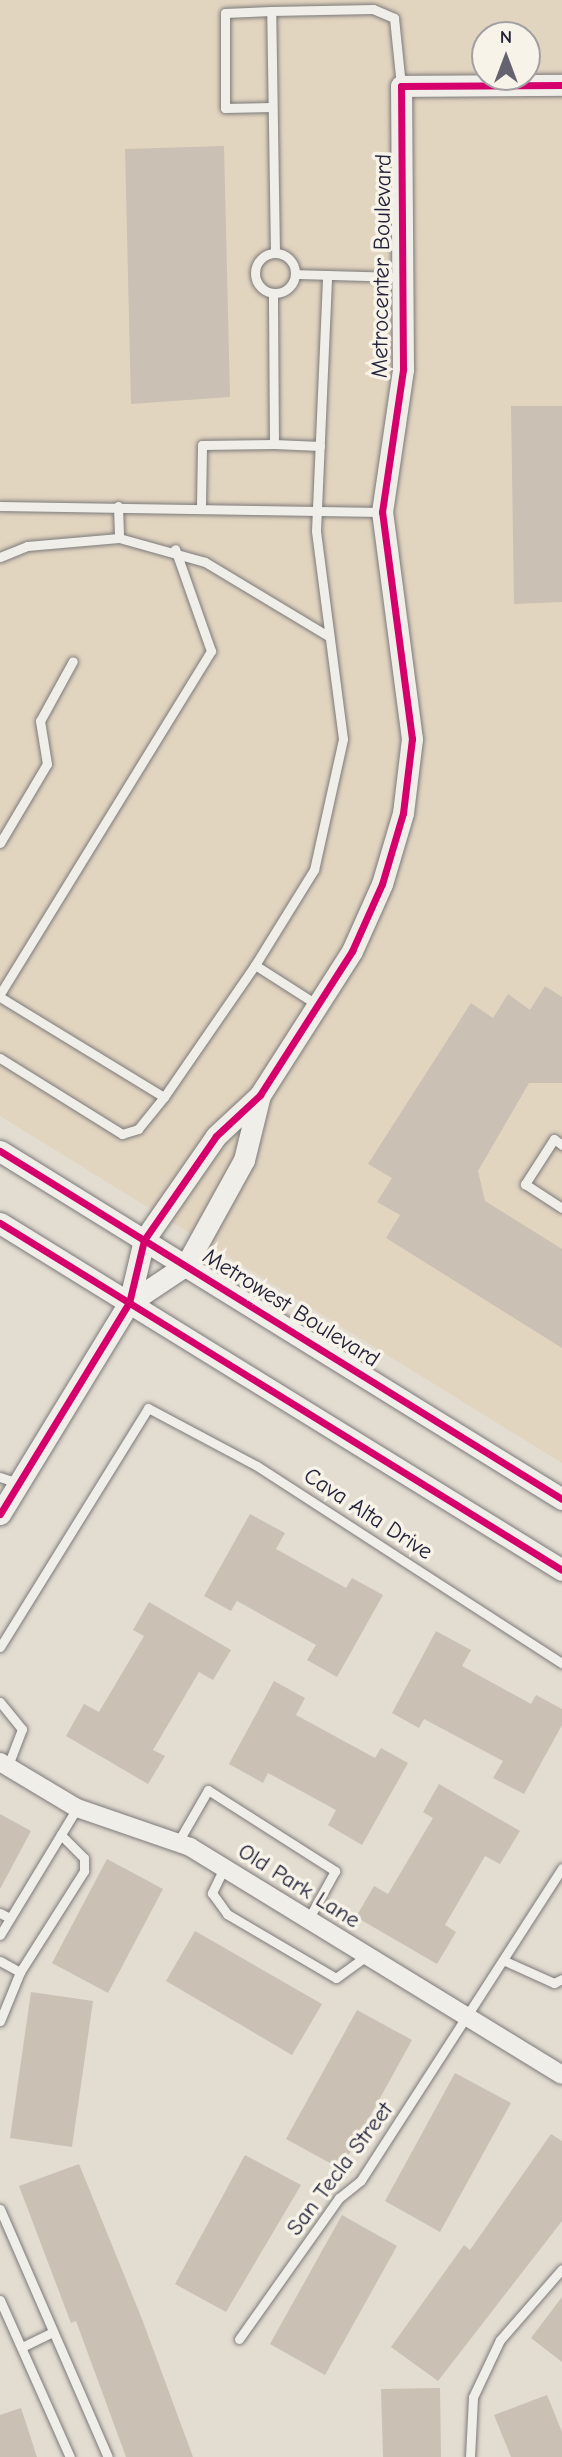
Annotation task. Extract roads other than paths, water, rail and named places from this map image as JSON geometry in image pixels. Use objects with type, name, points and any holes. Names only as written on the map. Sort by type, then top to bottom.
[{"type":"street","points":[[401,86],[562,85]]},
{"type":"street","name":"Metrocenter Boulevard","points":[[144,1240],[216,1136],[260,1095],[352,951],[381,888],[403,813],[412,739],[382,512],[403,369],[405,277],[401,86]]},
{"type":"street","name":"Metrocenter Boulevard","points":[[186,1265],[244,1160],[260,1095]]},
{"type":"street","name":"Metrowest Boulevard","points":[[0,1151],[562,1499]]},
{"type":"street","points":[[0,1223],[562,1570]]},
{"type":"street","points":[[0,1514],[10,1481],[129,1303],[144,1240]]},
{"type":"street","points":[[129,1303],[186,1265]]},
{"type":"street","name":"Old Park Lane","points":[[4,1764],[77,1808],[178,1842],[562,2075]]},
{"type":"lane","points":[[272,107],[225,108],[225,13],[373,9],[394,19],[401,86]]},
{"type":"lane","points":[[271,12],[275,253]]},
{"type":"lane","points":[[274,444],[273,293],[256,275],[262,258],[275,253],[287,257],[295,274]]},
{"type":"lane","points":[[295,274],[405,277]]},
{"type":"lane","points":[[273,293],[285,290],[295,274]]},
{"type":"lane","points":[[0,1058],[122,1134],[138,1129],[255,965],[314,870],[337,786],[341,685],[328,636],[316,507],[327,276]]},
{"type":"lane","points":[[201,504],[202,445],[320,446]]},
{"type":"lane","points":[[0,506],[201,504],[382,512]]},
{"type":"lane","points":[[118,506],[119,538]]},
{"type":"lane","points":[[0,557],[27,546],[119,538],[175,549],[328,636]]},
{"type":"lane","points":[[163,1097],[0,995],[211,651],[175,549]]},
{"type":"lane","points":[[0,843],[47,764],[40,721],[73,661]]},
{"type":"lane","points":[[255,965],[318,1005]]},
{"type":"lane","points":[[562,1145],[554,1139],[525,1184],[562,1208]]},
{"type":"lane","name":"Cava Alta Drive","points":[[0,1647],[148,1408],[257,1466],[562,1663]]},
{"type":"lane","points":[[0,1702],[22,1729],[4,1764]]},
{"type":"lane","points":[[178,1842],[208,1790],[335,1871],[308,1920]]},
{"type":"lane","points":[[0,1935],[77,1808]]},
{"type":"lane","points":[[0,2021],[20,1972],[84,1871],[84,1858],[61,1835]]},
{"type":"lane","points":[[223,1868],[212,1893],[227,1914],[336,1978],[366,1956]]},
{"type":"lane","name":"San Tecla Street","points":[[239,2339],[339,2198],[361,2180],[469,2020],[562,1868]]},
{"type":"lane","points":[[0,1913],[10,1918]]},
{"type":"lane","points":[[0,1961],[20,1972]]},
{"type":"lane","points":[[505,1961],[554,1983],[562,1979]]},
{"type":"lane","points":[[0,2210],[51,2333],[108,2457]]},
{"type":"lane","points":[[470,2457],[473,2397],[500,2340],[562,2269]]},
{"type":"lane","points":[[0,2300],[70,2457]]},
{"type":"lane","points":[[22,2347],[51,2333]]}]
